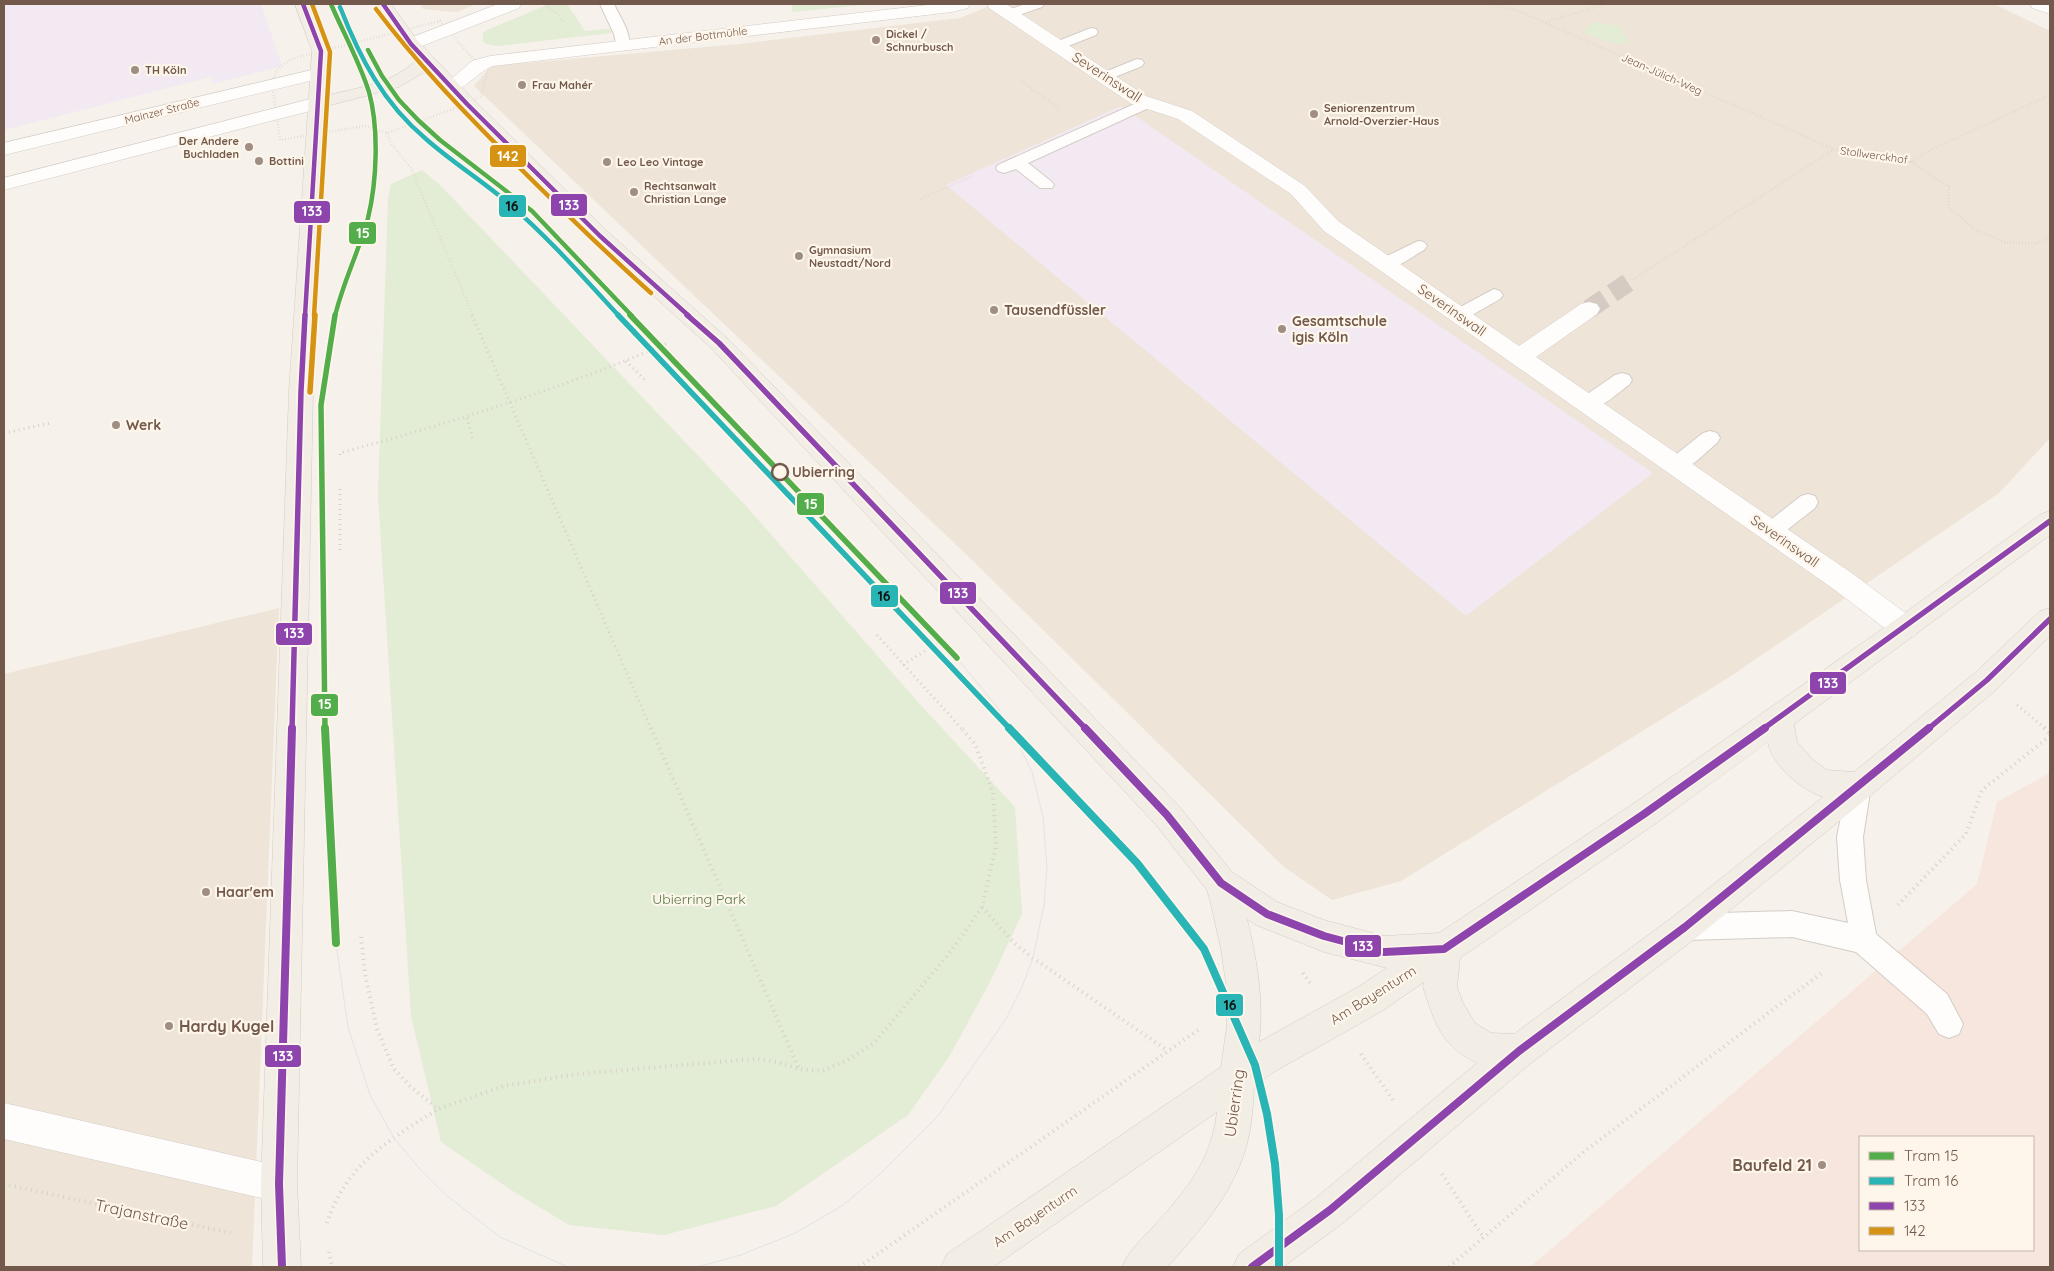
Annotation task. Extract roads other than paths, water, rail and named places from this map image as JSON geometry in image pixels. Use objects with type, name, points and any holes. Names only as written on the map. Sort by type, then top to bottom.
[{"type":"main road","points":[[281,1256],[279,1184],[301,391],[321,51],[303,4]]},
{"type":"main road","name":"Ubierring","points":[[383,4],[406,37],[467,104],[600,236],[702,327],[980,617],[1167,815],[1221,884],[1267,914],[1324,936],[1384,952],[1444,949]]},
{"type":"main road","points":[[318,104],[387,85],[411,75],[420,69],[427,60]]},
{"type":"main road","name":"Am Bayenturm","points":[[960,1267],[1237,1079],[1262,1060],[1370,999],[1644,814],[1905,628],[2050,521]]},
{"type":"main road","points":[[1252,1267],[1330,1210],[1519,1051],[1685,927],[1859,786],[1988,680],[2046,623]]},
{"type":"main road","points":[[1778,717],[1783,747],[1802,768],[1822,783],[1859,786]]},
{"type":"main road","name":"Ubierring","points":[[1141,1267],[1172,1234],[1202,1195],[1225,1155],[1234,1122],[1237,1079],[1243,1043],[1244,1000],[1237,937],[1221,884]]},
{"type":"main road","points":[[1444,949],[1440,987],[1448,1013],[1463,1035],[1487,1050],[1519,1051]]},
{"type":"street","points":[[406,37],[513,4]]},
{"type":"street","name":"An der Bottmühle","points":[[452,86],[478,66],[490,61],[952,7],[962,4]]},
{"type":"street","points":[[2038,4],[2050,9]]},
{"type":"street","name":"Severinswall","points":[[1002,9],[1139,100],[1184,116],[1298,190],[1331,226],[1844,582],[1905,628]]},
{"type":"street","name":"Mainzer Straße","points":[[4,149],[320,73]]},
{"type":"street","points":[[4,184],[318,104]]},
{"type":"street","points":[[1519,357],[1589,309]]},
{"type":"street","points":[[4,1121],[279,1184]]},
{"type":"lane","points":[[607,4],[621,34],[622,46]]},
{"type":"lane","points":[[1002,9],[1036,4]]},
{"type":"lane","points":[[1058,46],[1091,32]]},
{"type":"lane","points":[[1105,77],[1138,63]]},
{"type":"lane","points":[[1046,185],[1010,165],[1148,103]]},
{"type":"lane","points":[[1386,264],[1418,246]]},
{"type":"lane","points":[[1459,315],[1494,295]]},
{"type":"lane","points":[[1587,404],[1622,380]]},
{"type":"lane","points":[[1676,465],[1710,438]]},
{"type":"lane","points":[[1771,531],[1808,502]]},
{"type":"lane","points":[[1859,786],[1850,837],[1853,880],[1864,941]]},
{"type":"lane","points":[[1685,927],[1792,924],[1841,934],[1864,941],[1937,1004],[1949,1024]]},
{"type":"tunnel","points":[[1589,309],[1632,280]]},
{"type":"tram line","name":"15","points":[[331,4],[368,90],[372,106],[375,145],[374,173],[368,217],[335,314],[321,405],[325,720],[336,943]]},
{"type":"tram line","name":"16","points":[[340,7],[355,44],[373,80],[412,128],[438,150],[501,196],[545,237],[1137,863],[1180,916],[1204,949],[1255,1065],[1267,1114],[1275,1164],[1279,1215],[1279,1267]]},
{"type":"tram line","name":"15","points":[[368,50],[382,76],[399,100],[418,120],[440,140],[532,211],[957,658]]},
{"type":"tram line","points":[[697,1267],[741,1255],[795,1233],[842,1206],[880,1174],[938,1116],[1006,1019],[1022,987],[1033,958],[1044,905],[1047,867],[1043,817],[1032,772],[1009,725],[997,707],[957,658]]},
{"type":"tram line","points":[[336,943],[348,1027],[370,1095],[394,1138],[419,1168],[446,1195],[500,1237],[568,1267]]},
{"type":"place","name":"Dickel / Schnurbusch","points":[[876,40]]},
{"type":"place","name":"TH Köln","points":[[135,70]]},
{"type":"place","name":"Frau Mahér","points":[[522,85]]},
{"type":"place","name":"Seniorenzentrum Arnold-Overzier-Haus","points":[[1314,114]]},
{"type":"place","name":"Der Andere Buchladen","points":[[249,147]]},
{"type":"place","name":"Bottini","points":[[259,161]]},
{"type":"place","name":"Leo Leo Vintage","points":[[607,162]]},
{"type":"place","name":"Rechtsanwalt Christian Lange","points":[[634,192]]},
{"type":"place","name":"Gymnasium Neustadt/Nord","points":[[799,256]]},
{"type":"place","name":"Tausendfüssler","points":[[994,310]]},
{"type":"place","name":"Gesamtschule igis Köln","points":[[1282,329]]},
{"type":"place","name":"Werk","points":[[116,425]]},
{"type":"place","name":"Ubierring","points":[[780,472]]},
{"type":"place","name":"Haar'em","points":[[206,892]]},
{"type":"place","name":"Hardy Kugel","points":[[169,1026]]},
{"type":"place","name":"Baufeld 21","points":[[1822,1165]]},
{"type":"park label","name":"Ubierring Park","points":[[699,899]]}]
